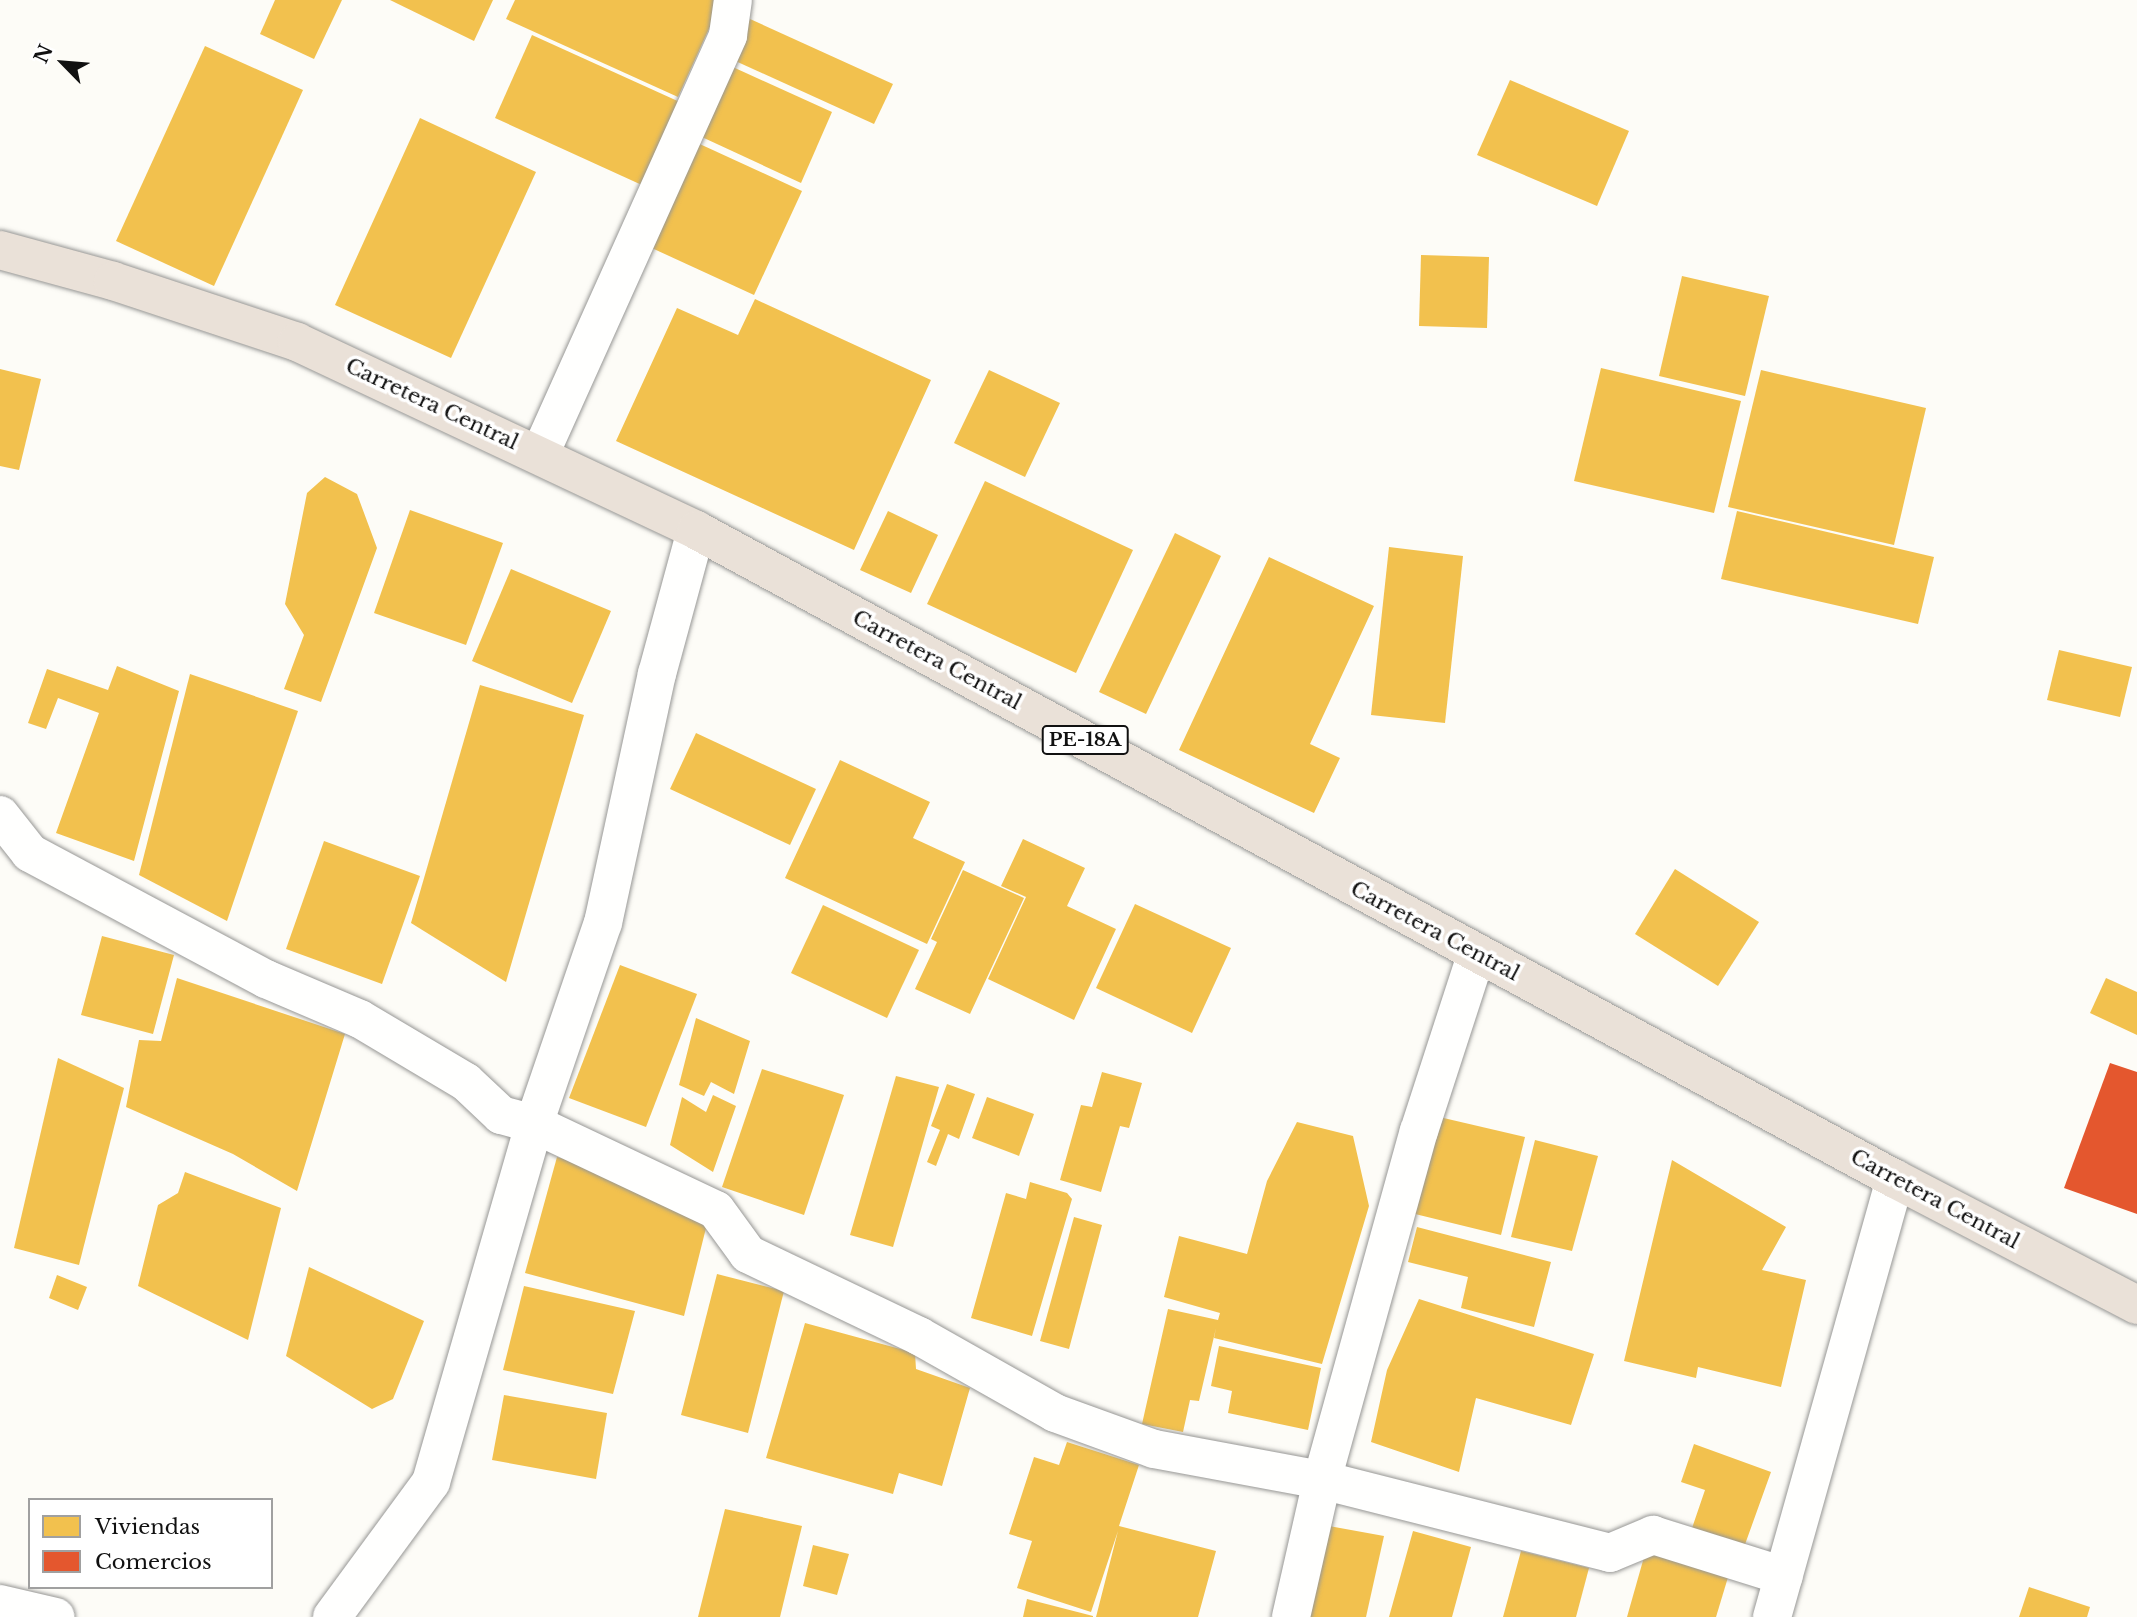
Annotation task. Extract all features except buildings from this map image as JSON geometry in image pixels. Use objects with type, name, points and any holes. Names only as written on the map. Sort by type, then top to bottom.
[{"type":"highway","name":"Carretera Central","points":[[0,250],[113,281],[297,342],[540,454],[696,530],[1895,1179],[2137,1305]]},
{"type":"street","points":[[540,454],[728,35],[733,0]]},
{"type":"street","points":[[332,1617],[431,1482],[534,1124],[603,923],[657,674],[696,530]]},
{"type":"street","points":[[0,815],[30,853],[266,979],[360,1019],[466,1082],[501,1115],[534,1124],[716,1210],[748,1254],[919,1336],[1055,1413],[1154,1449],[1322,1480],[1610,1553],[1653,1535],[1784,1576]]},
{"type":"street","points":[[1291,1617],[1322,1480],[1419,1131],[1477,953]]},
{"type":"street","points":[[1772,1617],[1895,1179]]},
{"type":"street","points":[[0,1604],[55,1617]]}]
